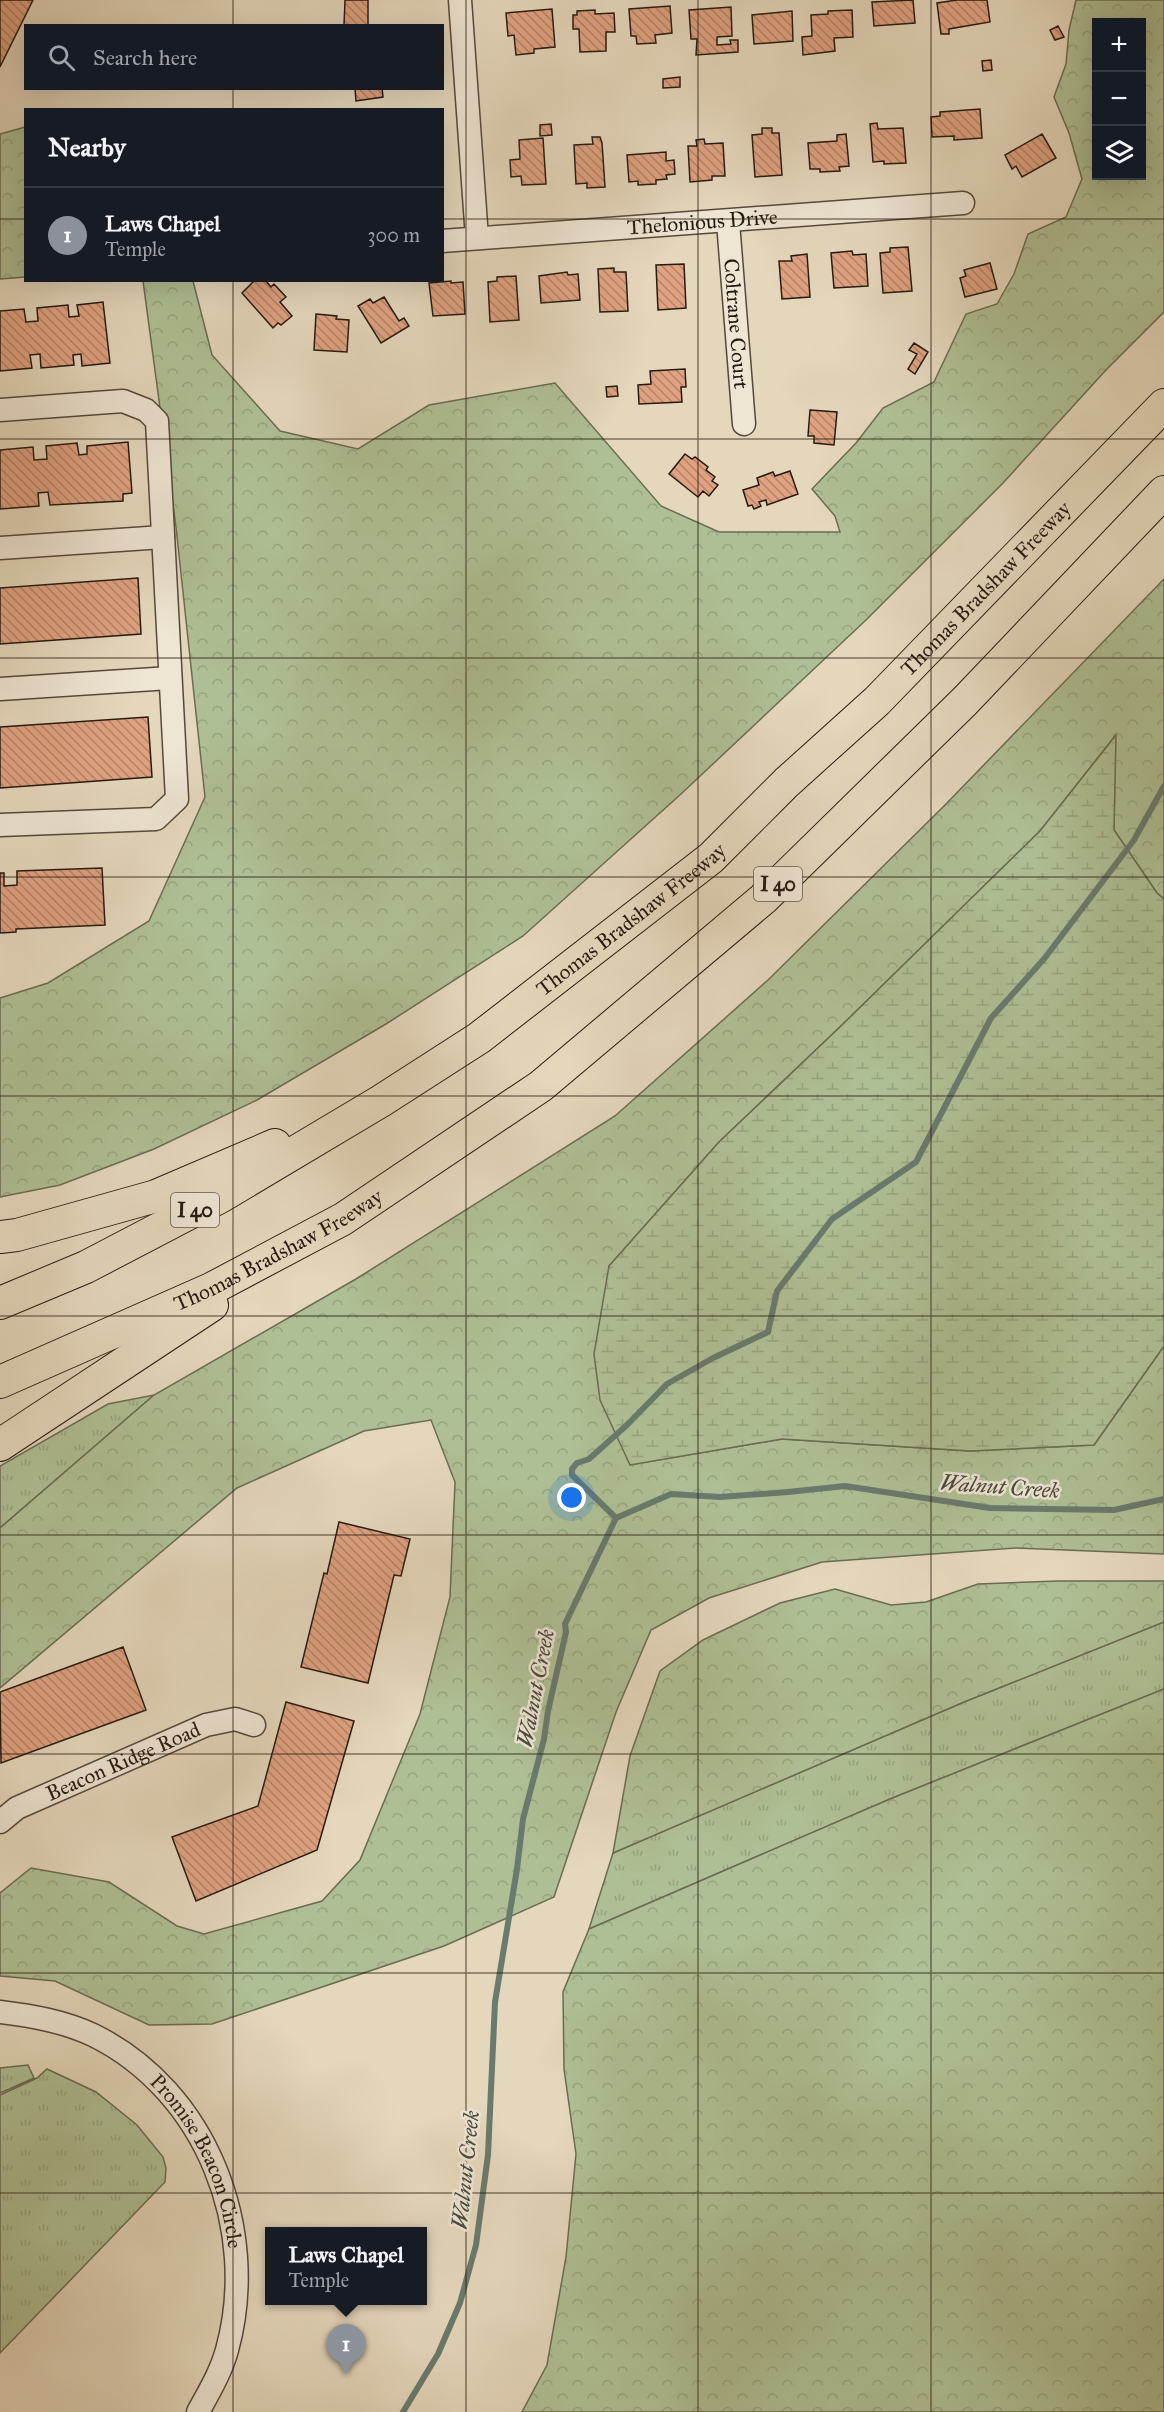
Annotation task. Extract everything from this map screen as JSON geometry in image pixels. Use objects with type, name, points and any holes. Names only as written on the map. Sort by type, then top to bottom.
[{"type":"highway","name":"Thomas Bradshaw Freeway","points":[[0,1303],[86,1267],[220,1197],[381,1101],[479,1038],[711,858],[787,782],[878,701],[1164,405]]},
{"type":"highway","name":"Thomas Bradshaw Freeway","points":[[0,1382],[211,1289],[343,1219],[541,1086],[763,899],[965,700],[1164,492]]},
{"type":"highway","points":[[0,1236],[17,1234],[156,1196],[381,1101]]},
{"type":"highway","points":[[0,1445],[343,1219]]},
{"type":"street","points":[[460,0],[477,238]]},
{"type":"street","name":"Thelonious Drive","points":[[444,241],[728,222],[963,203]]},
{"type":"street","name":"Coltrane Court","points":[[728,222],[744,424]]},
{"type":"street","points":[[0,410],[123,401],[146,410],[157,421],[177,800],[156,819],[0,825]]},
{"type":"street","points":[[0,548],[163,537]]},
{"type":"street","points":[[0,689],[171,678]]},
{"type":"street","name":"Beacon Ridge Road","points":[[0,1822],[17,1809],[206,1725],[235,1719],[254,1725]]},
{"type":"street","name":"Promise Beacon Circle","points":[[0,2012],[46,2018],[93,2035],[137,2062],[168,2092],[190,2121],[214,2162],[228,2204],[238,2268],[234,2314],[227,2350],[213,2385],[198,2412]]},
{"type":"green space","points":[[1076,0],[1164,0],[1164,312],[1106,370],[1003,483],[866,620],[681,794],[523,936],[386,1024],[257,1100],[154,1149],[60,1185],[0,1197],[0,998],[48,983],[149,921],[205,797],[176,527],[143,282],[193,282],[212,355],[280,431],[358,449],[429,405],[555,383],[661,506],[719,532],[840,532],[835,516],[812,489],[856,443],[883,408],[934,382],[966,314],[997,304],[1014,274],[1028,234],[1066,217],[1082,179],[1069,133],[1054,97],[1066,64],[1069,30]]},
{"type":"green space","points":[[24,127],[24,277],[0,279],[0,134]]},
{"type":"green space","points":[[1164,579],[1164,899],[1157,893],[1114,830],[1115,736],[1040,831],[719,1142],[609,1266],[630,1465],[782,1439],[970,1451],[1094,1445],[1164,1346],[1164,1554],[1015,1548],[822,1562],[709,1598],[651,1630],[616,1712],[554,1897],[444,1946],[212,2024],[149,2025],[55,1981],[0,1976],[0,1893],[31,1868],[109,1882],[177,1926],[204,1934],[322,1901],[360,1860],[420,1714],[450,1597],[455,1482],[431,1420],[364,1431],[237,1488],[0,1688],[0,1528],[154,1395],[356,1279],[615,1116],[768,980],[946,804]]},
{"type":"green space","points":[[1116,735],[1114,830],[1157,893],[1164,899],[1164,1346],[1094,1445],[970,1451],[782,1439],[630,1465],[600,1400],[594,1354],[609,1266],[719,1142],[1040,831]]},
{"type":"green space","points":[[154,1395],[0,1528],[0,1466],[108,1404]]},
{"type":"green space","points":[[1164,1581],[1164,1622],[964,1702],[613,1853],[630,1756],[660,1671],[703,1640],[780,1603],[835,1589],[891,1605],[926,1602],[978,1584]]},
{"type":"green space","points":[[1164,1622],[1164,1689],[890,1799],[589,1929],[613,1853],[964,1702]]},
{"type":"green space","points":[[1164,1689],[1164,2412],[522,2412],[547,2365],[566,2257],[576,2154],[564,2069],[563,1992],[589,1929],[890,1799]]},
{"type":"green space","points":[[28,2065],[34,2078],[0,2093],[0,2068]]},
{"type":"green space","points":[[47,2069],[96,2092],[137,2125],[163,2157],[166,2168],[165,2182],[0,2353],[0,2095],[37,2078]]},
{"type":"building","points":[[0,0],[33,0],[0,67]]},
{"type":"building","points":[[345,0],[368,0],[368,24],[344,24]]},
{"type":"building","points":[[913,0],[915,23],[874,26],[872,2]]},
{"type":"building","points":[[987,0],[990,22],[949,29],[949,34],[941,34],[937,3]]},
{"type":"building","points":[[670,6],[672,33],[655,35],[656,43],[637,44],[636,36],[631,36],[629,9]]},
{"type":"building","points":[[731,7],[732,36],[717,37],[717,45],[731,44],[730,40],[738,40],[738,52],[696,55],[697,39],[691,39],[689,10]]},
{"type":"building","points":[[552,9],[555,47],[534,49],[534,53],[516,55],[514,35],[508,36],[506,13]]},
{"type":"building","points":[[595,10],[595,14],[614,13],[615,32],[606,32],[606,51],[580,52],[579,29],[573,29],[573,15],[577,15],[577,11]]},
{"type":"building","points":[[852,10],[853,37],[834,38],[835,51],[803,55],[802,37],[812,36],[811,15],[828,14],[828,11]]},
{"type":"building","points":[[792,11],[793,41],[754,44],[752,15]]},
{"type":"building","points":[[1058,26],[1064,37],[1055,40],[1050,30]]},
{"type":"building","points":[[991,60],[992,70],[983,71],[982,61]]},
{"type":"building","points":[[680,77],[680,87],[663,88],[663,79]]},
{"type":"building","points":[[355,90],[382,90],[383,97],[356,101]]},
{"type":"building","points":[[980,109],[982,138],[954,140],[954,136],[932,137],[931,117],[940,116],[940,112]]},
{"type":"building","points":[[877,123],[878,129],[903,128],[906,163],[873,162],[870,124]]},
{"type":"building","points":[[551,124],[552,135],[540,136],[540,125]]},
{"type":"building","points":[[762,128],[772,128],[772,133],[779,133],[782,175],[755,177],[752,135],[762,134]]},
{"type":"building","points":[[846,134],[849,166],[839,167],[840,171],[820,172],[820,169],[810,169],[808,143],[837,141],[837,135]]},
{"type":"building","points":[[1042,134],[1056,158],[1022,177],[1016,166],[1012,169],[1005,155]]},
{"type":"building","points":[[592,137],[600,137],[602,143],[605,187],[587,188],[587,183],[576,184],[574,145],[593,144]]},
{"type":"building","points":[[543,138],[546,184],[522,185],[521,176],[511,177],[510,160],[520,159],[519,140]]},
{"type":"building","points":[[704,139],[705,144],[723,143],[725,176],[712,176],[712,180],[690,182],[688,146],[697,146],[696,140]]},
{"type":"building","points":[[666,152],[666,161],[674,160],[675,174],[666,175],[667,179],[656,180],[656,184],[638,185],[638,181],[629,182],[627,155]]},
{"type":"building","points":[[908,247],[912,291],[883,293],[880,253],[890,252],[890,248]]},
{"type":"building","points":[[852,251],[853,255],[866,254],[868,286],[834,288],[831,253]]},
{"type":"building","points":[[807,254],[810,297],[782,299],[779,261],[792,261],[791,256]]},
{"type":"building","points":[[990,263],[997,289],[965,297],[960,278],[966,276],[964,270]]},
{"type":"building","points":[[684,264],[686,308],[658,310],[656,265]]},
{"type":"building","points":[[614,268],[614,272],[626,272],[628,311],[600,312],[598,269]]},
{"type":"building","points":[[567,272],[568,275],[578,274],[580,300],[541,303],[539,276]]},
{"type":"building","points":[[516,276],[519,320],[490,322],[488,282],[497,281],[497,277]]},
{"type":"building","points":[[253,282],[267,282],[271,287],[274,284],[286,297],[280,302],[292,316],[273,328],[242,293]]},
{"type":"building","points":[[463,282],[465,314],[433,316],[429,283]]},
{"type":"building","points":[[384,297],[399,321],[404,318],[409,326],[381,343],[358,306],[370,299],[373,303]]},
{"type":"building","points":[[103,302],[110,363],[82,366],[81,354],[73,355],[74,365],[41,368],[40,354],[30,355],[32,368],[0,371],[0,311],[24,309],[26,322],[38,321],[37,308],[68,305],[69,317],[79,316],[77,305]]},
{"type":"building","points":[[316,314],[349,320],[347,352],[314,350]]},
{"type":"building","points":[[914,343],[928,352],[915,374],[908,369],[917,354],[909,350]]},
{"type":"building","points":[[685,369],[686,387],[681,387],[682,402],[639,404],[638,385],[651,384],[650,371]]},
{"type":"building","points":[[617,386],[618,396],[607,397],[606,387]]},
{"type":"building","points":[[810,410],[837,412],[834,445],[814,443],[814,436],[808,436]]},
{"type":"building","points":[[128,442],[132,493],[123,494],[123,501],[50,505],[48,492],[38,493],[39,506],[0,509],[0,450],[33,447],[34,460],[47,459],[46,446],[77,443],[79,455],[87,454],[87,446]]},
{"type":"building","points":[[685,454],[692,459],[695,457],[708,467],[706,470],[715,477],[712,481],[718,485],[709,496],[703,491],[698,497],[669,474]]},
{"type":"building","points":[[790,471],[798,494],[767,505],[766,500],[759,502],[761,506],[754,509],[752,505],[748,506],[743,490],[759,485],[757,478],[773,472],[775,476]]},
{"type":"building","points":[[138,578],[141,634],[0,644],[0,588]]},
{"type":"building","points":[[148,717],[152,777],[0,788],[0,727]]},
{"type":"building","points":[[102,868],[105,925],[16,929],[16,932],[0,933],[0,873],[4,873],[4,886],[17,885],[17,871]]},
{"type":"building","points":[[339,1522],[410,1539],[401,1576],[394,1575],[368,1683],[301,1667]]},
{"type":"building","points":[[123,1647],[146,1710],[1,1763],[0,1692]]},
{"type":"building","points":[[286,1702],[354,1721],[317,1850],[196,1901],[172,1837],[258,1806]]},
{"type":"waterway","points":[[616,1518],[572,1475],[572,1469],[577,1463],[589,1459],[627,1425],[667,1384],[713,1358],[768,1332],[777,1291],[832,1219],[916,1162],[991,1018],[1044,959],[1134,840],[1164,786]]},
{"type":"waterway","name":"Walnut Creek","points":[[403,2412],[438,2354],[460,2303],[476,2245],[488,2155],[495,2002],[523,1819],[544,1739],[566,1632],[565,1624],[616,1518],[671,1494],[720,1497],[845,1486],[990,1508],[1114,1510],[1164,1499]]},
{"type":"place","name":"Laws Chapel","points":[[346,2374]]}]
